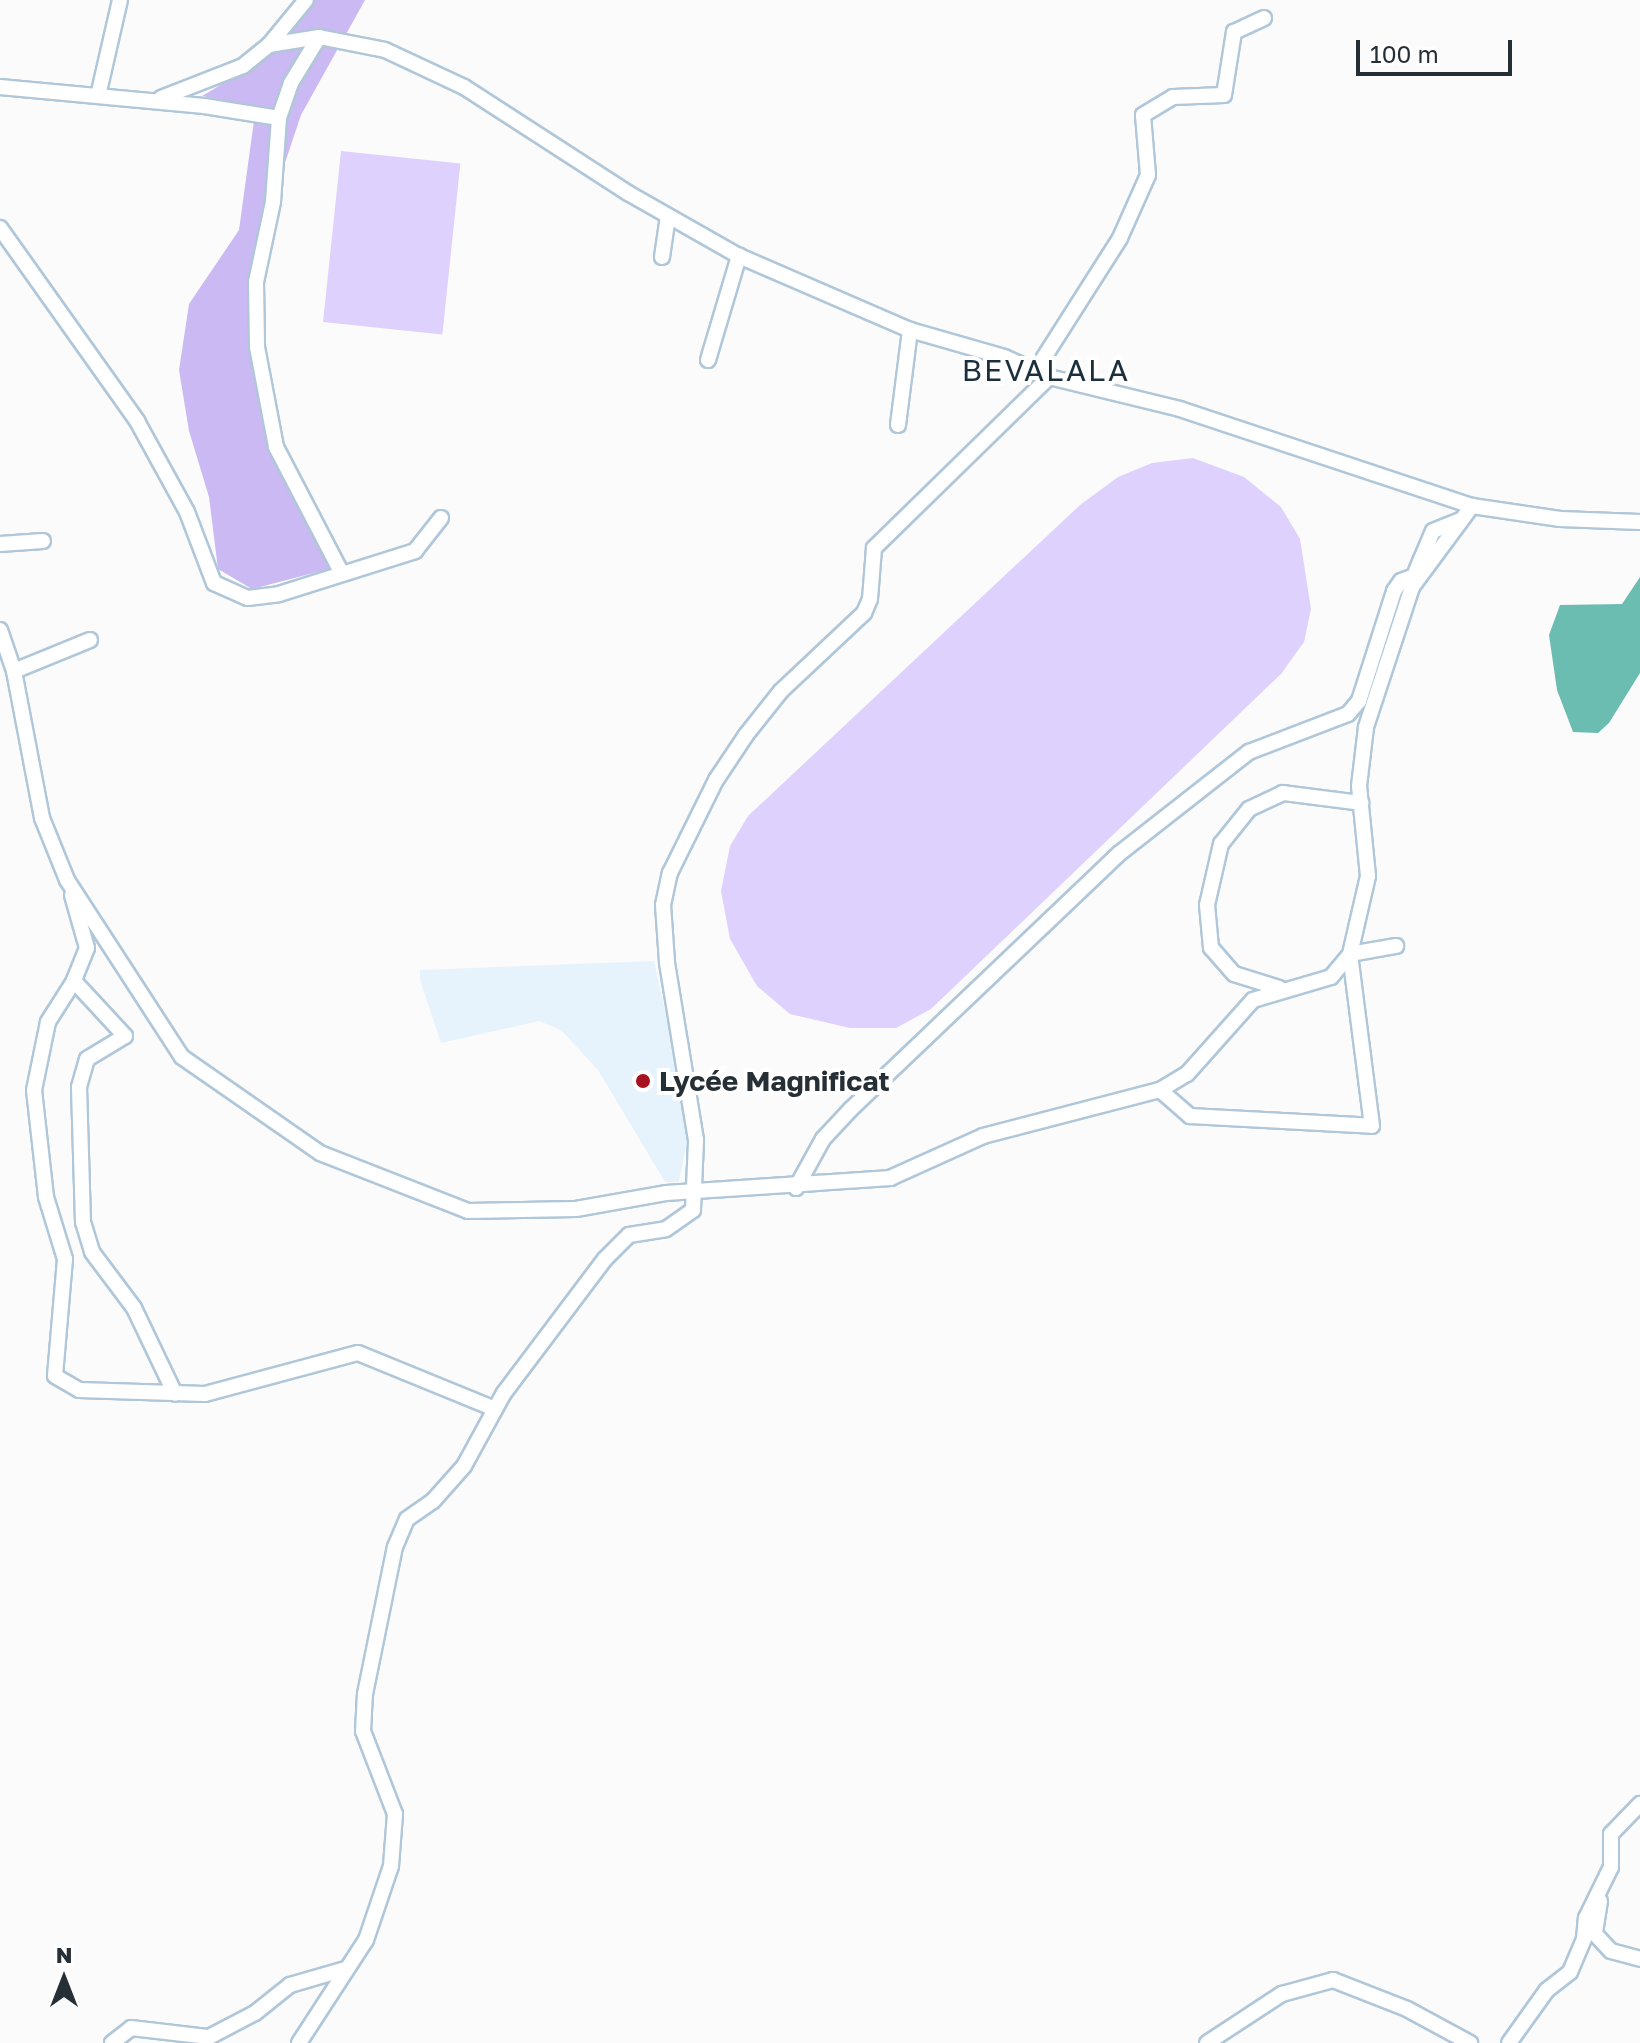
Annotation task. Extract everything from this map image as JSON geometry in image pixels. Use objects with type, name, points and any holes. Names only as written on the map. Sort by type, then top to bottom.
[{"type":"street","points":[[98,96],[120,0]]},
{"type":"street","points":[[151,101],[200,87],[243,66],[269,45],[306,0]]},
{"type":"street","points":[[1036,370],[1120,238],[1148,175],[1143,115],[1173,97],[1224,95],[1234,32],[1264,18]]},
{"type":"street","points":[[269,45],[319,37],[385,50],[464,87],[668,216],[739,256],[910,330],[1036,370],[1049,377],[1180,409],[1472,506],[1560,519],[1640,522]]},
{"type":"street","points":[[319,37],[291,83],[279,118],[273,202],[256,282],[257,347],[276,447],[341,572]]},
{"type":"street","points":[[0,87],[151,101],[279,118]]},
{"type":"street","points":[[662,257],[668,216]]},
{"type":"street","points":[[0,228],[137,421],[187,512],[214,583],[248,598],[279,594],[415,551],[441,518]]},
{"type":"street","points":[[708,360],[739,256]]},
{"type":"street","points":[[898,425],[910,330]]},
{"type":"street","points":[[299,2043],[366,1940],[391,1866],[395,1814],[363,1731],[365,1694],[395,1547],[407,1519],[433,1501],[464,1466],[495,1409],[605,1259],[629,1235],[666,1229],[693,1210],[696,1193],[690,1093],[667,962],[663,905],[670,873],[716,780],[746,735],[781,691],[864,613],[870,599],[874,548],[1049,377]]},
{"type":"street","points":[[1160,1090],[1190,1116],[1372,1126],[1350,954],[1368,876],[1360,757],[1366,727],[1415,579],[1472,506]]},
{"type":"street","points":[[0,544],[43,541]]},
{"type":"street","points":[[796,1188],[823,1139],[851,1109],[1120,853],[1249,752],[1348,714],[1359,701],[1394,591],[1415,579]]},
{"type":"street","points":[[1,636],[14,671],[42,818],[67,880],[87,948],[74,981],[48,1022],[34,1090],[46,1197],[65,1259],[55,1376],[79,1390],[205,1394],[358,1353],[495,1409]]},
{"type":"street","points":[[14,671],[90,640]]},
{"type":"street","points":[[1279,988],[1234,974],[1211,948],[1207,905],[1221,844],[1249,809],[1283,793],[1361,803]]},
{"type":"street","points":[[67,880],[182,1057],[320,1153],[468,1211],[576,1209],[696,1193],[796,1188],[890,1178],[983,1136],[1160,1090],[1187,1074],[1253,1000],[1279,988],[1331,977],[1350,954],[1396,946]]},
{"type":"street","points":[[74,981],[125,1036],[87,1059],[79,1087],[83,1222],[92,1252],[134,1308],[175,1394]]},
{"type":"street","points":[[1640,1804],[1611,1834],[1611,1867],[1600,1897],[1595,1934],[1611,1951],[1640,1959]]},
{"type":"street","points":[[1509,2043],[1547,1990],[1570,1972],[1584,1939],[1586,1918],[1600,1897]]},
{"type":"street","points":[[112,2043],[131,2028],[209,2037],[255,2013],[290,1985],[345,1969]]},
{"type":"street","points":[[1207,2043],[1282,1994],[1333,1980],[1407,2009],[1470,2043]]},
{"type":"shaded area","points":[[312,0],[365,0],[301,115],[256,249],[251,339],[262,413],[317,546],[333,568],[252,589],[218,569],[209,497],[189,431],[179,370],[189,304],[239,230],[256,106],[202,96],[271,55]]},
{"type":"shaded area","points":[[341,151],[460,164],[442,335],[323,322]]},
{"type":"shaded area","points":[[1193,458],[1244,477],[1281,507],[1300,539],[1311,609],[1304,642],[1281,674],[931,1009],[896,1028],[850,1028],[790,1014],[757,986],[730,939],[721,891],[730,846],[748,816],[1080,505],[1118,477],[1152,463]]},
{"type":"shaded area","points":[[1640,577],[1640,673],[1609,723],[1598,733],[1573,732],[1557,690],[1549,635],[1560,605],[1622,604]]},
{"type":"shaded area","name":"Lycée Magnificat","points":[[654,961],[690,1125],[679,1182],[665,1182],[598,1070],[561,1030],[539,1021],[441,1043],[420,980],[420,970]]},
{"type":"place","name":"Lycée Magnificat","points":[[643,1081]]},
{"type":"district","name":"BEVALALA","points":[[1046,370]]}]
